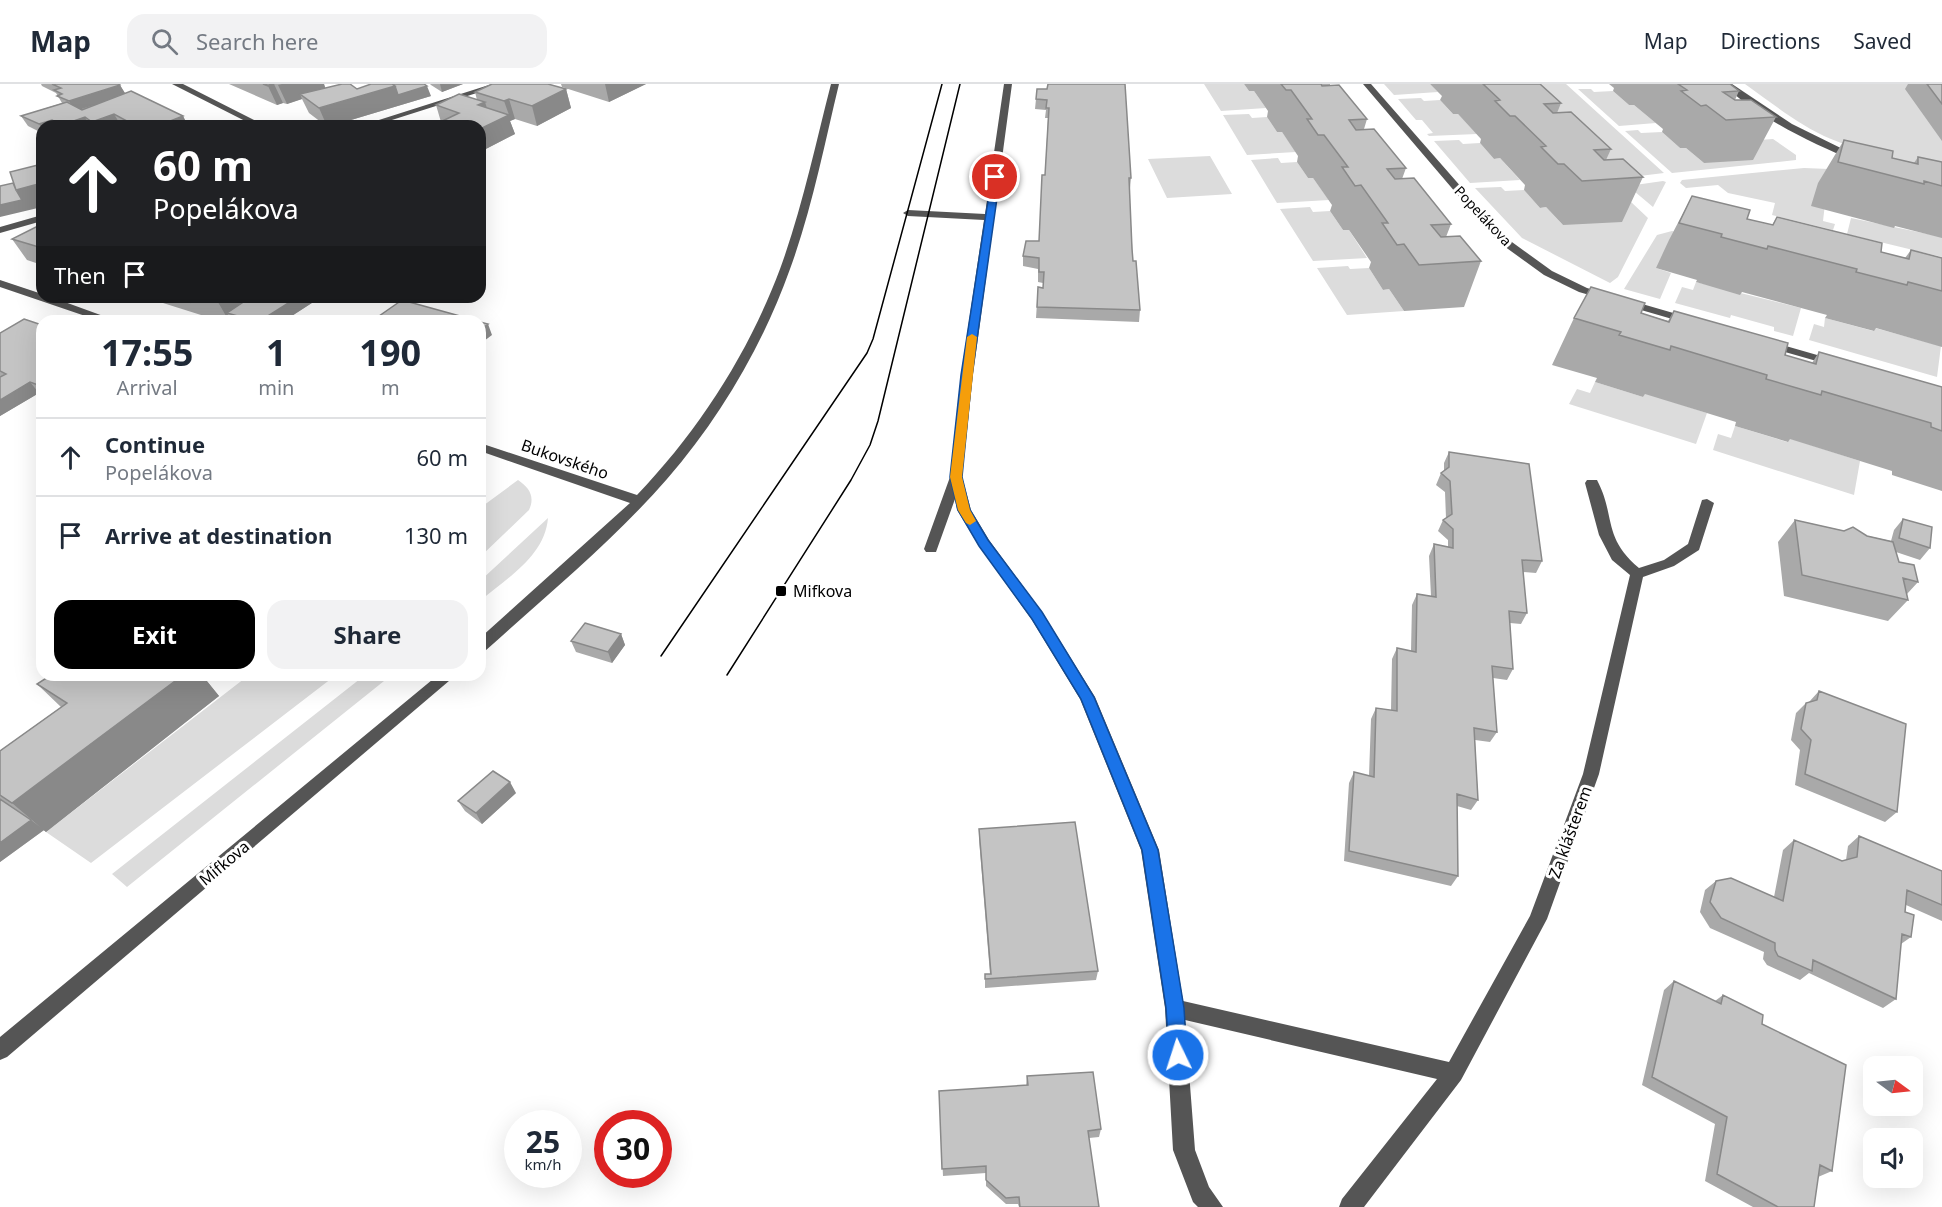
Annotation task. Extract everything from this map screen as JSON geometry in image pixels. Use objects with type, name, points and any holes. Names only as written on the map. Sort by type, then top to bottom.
[{"type":"street","points":[[176,84],[250,120]]},
{"type":"street","points":[[384,120],[501,84]]},
{"type":"street","points":[[486,641],[639,501],[687,445],[724,393],[767,312],[797,231],[835,84]]},
{"type":"street","points":[[931,549],[956,477],[967,375],[1008,84]]},
{"type":"street","name":"Popelákova","points":[[1366,84],[1501,239],[1548,273],[1583,290],[1707,326]]},
{"type":"street","points":[[1727,84],[1781,123],[1812,141],[1861,160]]},
{"type":"street","points":[[908,213],[990,217]]},
{"type":"street","points":[[0,230],[36,220]]},
{"type":"street","points":[[0,283],[36,295]]},
{"type":"street","points":[[58,303],[93,315]]},
{"type":"street","points":[[1751,339],[1841,365]]},
{"type":"street","name":"Bukovského","points":[[486,449],[639,501]]},
{"type":"street","points":[[956,477],[964,510],[984,543],[1037,616],[1087,697],[1150,850],[1175,1008],[1184,1150],[1201,1194],[1212,1207]]},
{"type":"street","points":[[1592,483],[1606,535],[1617,557],[1638,574],[1669,563],[1694,548],[1707,503]]},
{"type":"street","name":"Za klášterem","points":[[1350,1207],[1454,1073],[1538,919],[1591,774],[1638,574]]},
{"type":"street","name":"Mifkova","points":[[0,1050],[441,681]]},
{"type":"street","points":[[1175,1008],[1454,1073]]},
{"type":"shaded area","points":[[1204,84],[1244,84],[1249,91],[1254,91],[1266,108],[1221,111]]},
{"type":"shaded area","points":[[1384,84],[1430,84],[1438,92],[1394,95]]},
{"type":"shaded area","points":[[1519,84],[1566,84],[1664,173],[1623,178]]},
{"type":"shaded area","points":[[1745,84],[1942,84],[1942,172],[1831,139],[1776,107]]},
{"type":"shaded area","points":[[1578,89],[1591,89],[1594,92],[1613,91],[1656,123],[1619,126]]},
{"type":"shaded area","points":[[1421,98],[1424,101],[1440,100],[1453,114],[1458,114],[1477,134],[1429,136],[1427,134],[1433,133],[1422,120],[1416,120],[1398,99]]},
{"type":"shaded area","points":[[1249,114],[1252,118],[1267,117],[1277,132],[1282,132],[1296,152],[1247,155],[1223,115]]},
{"type":"shaded area","points":[[1638,130],[1641,133],[1662,132],[1680,148],[1686,148],[1704,163],[1729,142],[1773,139],[1796,155],[1796,160],[1672,173],[1625,131]]},
{"type":"shaded area","points":[[1459,140],[1463,144],[1480,143],[1494,159],[1500,158],[1520,180],[1470,183],[1434,141]]},
{"type":"shaded area","points":[[1210,156],[1232,194],[1167,198],[1148,159]]},
{"type":"shaded area","points":[[1278,158],[1281,163],[1297,162],[1308,178],[1313,178],[1329,200],[1277,203],[1251,160]]},
{"type":"shaded area","points":[[1804,168],[1829,169],[1823,221],[1835,224],[1833,230],[1772,215],[1775,203],[1728,193],[1718,185],[1686,188],[1680,183],[1682,180]]},
{"type":"shaded area","points":[[1666,182],[1653,207],[1628,186]]},
{"type":"shaded area","points":[[1501,187],[1505,191],[1524,190],[1540,208],[1546,207],[1563,225],[1630,201],[1648,218],[1618,277],[1610,283],[1522,238],[1475,188]]},
{"type":"shaded area","points":[[1310,207],[1313,212],[1330,211],[1343,230],[1349,230],[1367,258],[1313,261],[1280,209]]},
{"type":"shaded area","points":[[1851,218],[1942,237],[1942,257],[1847,234]]},
{"type":"shaded area","points":[[1672,231],[1728,246],[1656,268],[1671,273],[1660,299],[1624,289],[1657,235]]},
{"type":"shaded area","points":[[1348,266],[1350,269],[1369,268],[1383,290],[1389,289],[1404,311],[1347,315],[1317,268]]},
{"type":"shaded area","points":[[1696,282],[1801,308],[1793,336],[1774,331],[1774,327],[1675,303],[1682,287],[1693,290]]},
{"type":"shaded area","points":[[1825,318],[1873,331],[1875,328],[1941,346],[1937,377],[1809,340],[1814,324],[1824,327]]},
{"type":"shaded area","points":[[1595,382],[1643,397],[1645,393],[1707,413],[1696,444],[1569,404],[1577,389],[1590,393]]},
{"type":"shaded area","points":[[1735,426],[1787,442],[1789,438],[1860,461],[1854,495],[1713,450],[1718,434],[1731,438]]},
{"type":"shaded area","points":[[518,480],[526,486],[532,501],[529,510],[486,551],[486,504]]},
{"type":"shaded area","points":[[548,518],[540,544],[532,555],[513,575],[486,596],[486,575]]},
{"type":"shaded area","points":[[241,681],[328,681],[91,863],[46,832]]},
{"type":"shaded area","points":[[357,681],[384,681],[127,887],[112,874]]},
{"type":"building","points":[[52,84],[120,85],[69,101],[57,96],[62,94],[54,90],[61,88]]},
{"type":"building","points":[[350,84],[357,89],[371,84],[395,86],[319,108],[300,94]]},
{"type":"building","points":[[392,84],[424,84],[427,86],[398,95]]},
{"type":"building","points":[[492,84],[548,84],[566,89],[532,106],[509,99],[504,101],[475,92]]},
{"type":"building","points":[[1048,84],[1125,84],[1131,178],[1129,178],[1132,249],[1133,261],[1136,261],[1140,310],[1037,307],[1038,287],[1043,288],[1044,272],[1039,272],[1039,258],[1023,256],[1026,241],[1039,241],[1042,175],[1045,175],[1049,108],[1046,108],[1047,100],[1036,99],[1037,89],[1047,89]]},
{"type":"building","points":[[1281,84],[1339,85],[1367,119],[1349,120],[1356,130],[1374,129],[1406,168],[1387,169],[1395,179],[1414,178],[1451,224],[1431,225],[1441,237],[1460,236],[1481,261],[1419,265],[1404,244],[1397,245],[1382,223],[1388,223],[1361,185],[1355,186],[1342,167],[1348,167],[1324,135],[1318,135],[1307,119],[1312,119],[1291,90],[1286,90]]},
{"type":"building","points":[[1483,84],[1540,84],[1561,103],[1544,104],[1553,113],[1571,112],[1611,149],[1594,150],[1604,160],[1623,159],[1643,177],[1582,181],[1564,164],[1558,164],[1541,147],[1546,146],[1515,116],[1510,116],[1495,101],[1500,100]]},
{"type":"building","points":[[1678,84],[1730,84],[1739,91],[1723,92],[1735,100],[1751,100],[1776,117],[1726,120],[1681,91],[1687,90]]},
{"type":"building","points":[[1927,84],[1942,84],[1942,104]]},
{"type":"building","points":[[131,91],[183,116],[173,120],[125,120],[114,114],[98,120],[89,120],[85,117],[76,120],[36,120],[36,123],[21,116],[67,102],[82,110]]},
{"type":"building","points":[[459,94],[485,102],[478,105],[509,115],[486,126],[486,120],[444,120],[459,113],[436,105]]},
{"type":"building","points":[[1844,140],[1893,151],[1892,158],[1918,164],[1918,157],[1942,162],[1942,186],[1924,181],[1924,184],[1838,162]]},
{"type":"building","points":[[36,166],[36,185],[16,190],[10,172]]},
{"type":"building","points":[[13,183],[22,200],[0,205],[0,186]]},
{"type":"building","points":[[1692,196],[1750,210],[1747,219],[1773,225],[1777,217],[1882,243],[1881,252],[1909,259],[1911,250],[1942,258],[1942,291],[1856,272],[1857,269],[1768,246],[1767,249],[1679,223]]},
{"type":"building","points":[[36,227],[36,246],[12,239]]},
{"type":"building","points":[[1591,287],[1645,303],[1641,313],[1669,322],[1674,311],[1788,343],[1785,355],[1816,364],[1819,352],[1942,387],[1942,431],[1931,427],[1931,423],[1822,391],[1821,395],[1766,379],[1767,375],[1671,346],[1670,350],[1619,335],[1621,332],[1574,318]]},
{"type":"building","points":[[242,303],[288,303],[270,315],[227,313]]},
{"type":"building","points":[[398,303],[413,303],[456,315],[381,315]]},
{"type":"building","points":[[24,319],[36,323],[36,384],[30,382],[0,400],[0,377],[6,374],[0,371],[0,333]]},
{"type":"building","points":[[1449,452],[1529,464],[1542,561],[1522,560],[1527,613],[1509,611],[1513,669],[1492,666],[1497,732],[1474,728],[1478,800],[1457,794],[1458,876],[1349,851],[1354,772],[1374,777],[1376,708],[1397,711],[1397,648],[1416,652],[1417,594],[1436,597],[1434,544],[1453,548],[1453,529],[1443,520],[1452,514],[1450,481],[1441,473],[1449,467]]},
{"type":"building","points":[[1903,519],[1932,527],[1930,548],[1899,538]]},
{"type":"building","points":[[1795,520],[1844,531],[1853,527],[1867,536],[1893,542],[1899,562],[1914,565],[1918,582],[1903,578],[1908,600],[1802,575]]},
{"type":"building","points":[[585,623],[621,634],[608,652],[571,641]]},
{"type":"building","points":[[42,681],[175,681],[12,803],[0,795],[0,751],[67,703],[37,684]]},
{"type":"building","points":[[1819,691],[1906,724],[1897,812],[1805,774],[1811,740],[1801,729],[1806,703],[1817,700]]},
{"type":"building","points":[[493,771],[510,782],[476,813],[458,801]]},
{"type":"building","points":[[0,799],[31,820],[0,843]]},
{"type":"building","points":[[1075,822],[1098,971],[985,979],[985,974],[991,974],[979,829]]},
{"type":"building","points":[[1859,836],[1942,871],[1942,905],[1907,890],[1905,912],[1914,915],[1911,937],[1902,934],[1896,999],[1813,960],[1812,971],[1778,956],[1775,943],[1721,918],[1710,902],[1716,881],[1731,878],[1783,901],[1794,840],[1842,861],[1857,857]]},
{"type":"building","points":[[1674,981],[1721,1004],[1723,995],[1763,1015],[1762,1024],[1846,1065],[1832,1171],[1820,1165],[1814,1207],[1778,1207],[1717,1174],[1727,1117],[1652,1077]]},
{"type":"building","points":[[1093,1072],[1101,1129],[1088,1131],[1099,1207],[1020,1207],[1019,1197],[1006,1198],[986,1180],[986,1166],[942,1169],[939,1091],[1028,1085],[1027,1076]]},
{"type":"tram line","points":[[661,656],[867,353],[873,339],[942,84]]},
{"type":"tram line","points":[[727,675],[851,480],[870,445],[878,421],[960,84]]},
{"type":"slow traffic","points":[[970,521],[964,510],[956,477],[972,337]]},
{"type":"place","name":"Mifkova","points":[[781,591]]},
{"type":"route","points":[[995,177],[967,375],[956,477],[964,510],[984,543],[1037,616],[1087,697],[1150,850],[1175,1008],[1178,1055]]}]
